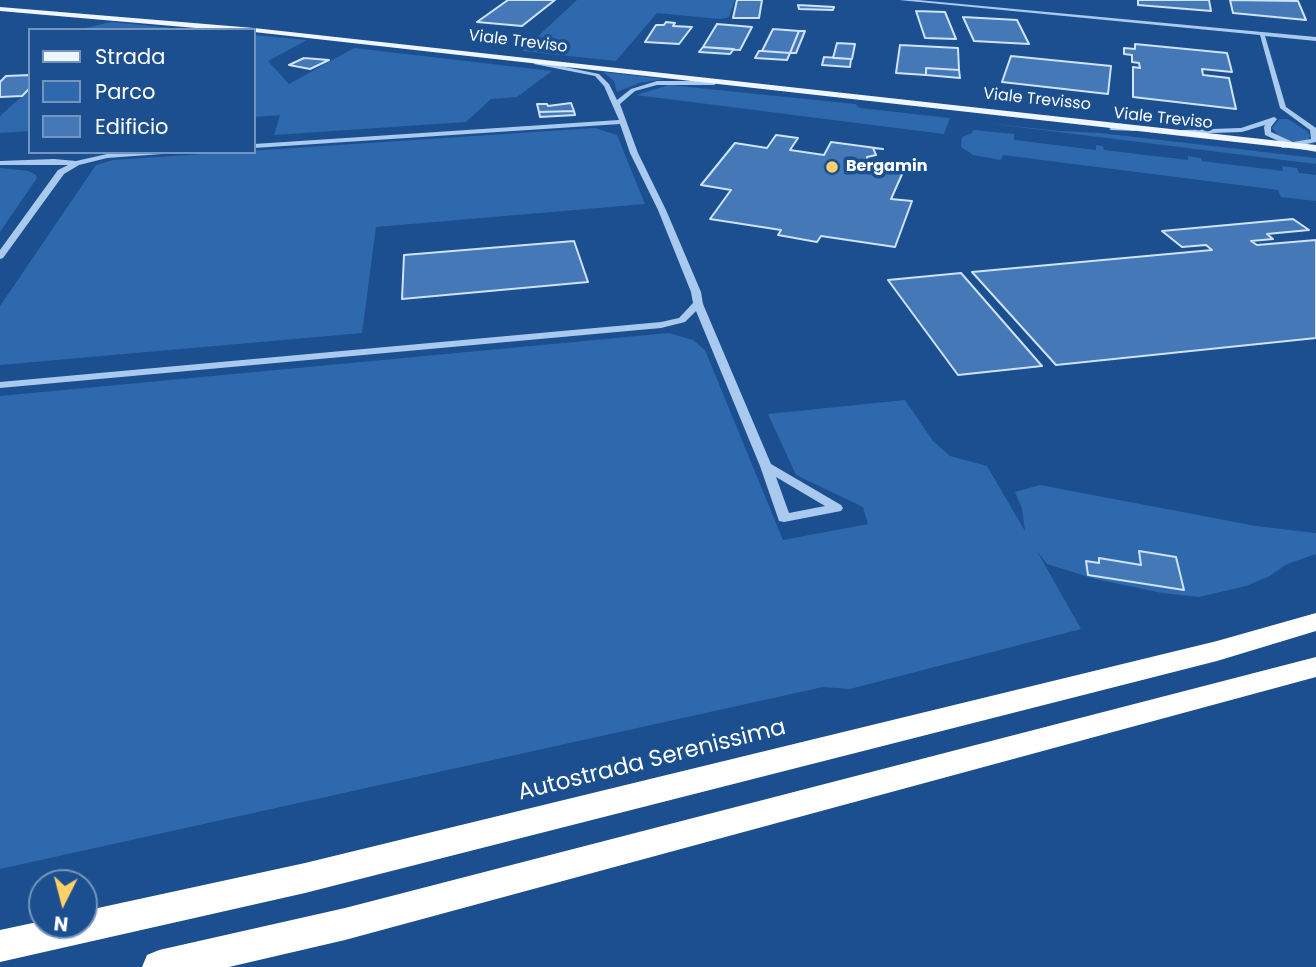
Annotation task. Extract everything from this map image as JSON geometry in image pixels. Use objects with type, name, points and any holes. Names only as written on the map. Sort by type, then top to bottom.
[{"type":"highway","name":"Autostrada Serenissima","points":[[0,946],[305,878],[1217,651],[1316,622]]},
{"type":"highway","points":[[159,967],[345,924],[1316,667]]},
{"type":"main road","name":"Viale Treviso","points":[[0,8],[228,28]]},
{"type":"main road","name":"Viale Treviso","points":[[256,30],[778,88],[964,113],[1316,150]]},
{"type":"main road","name":"Viale Trevisso","points":[[778,88],[1293,145]]},
{"type":"main road","name":"Viale Treviso","points":[[1293,145],[1316,150]]},
{"type":"street","points":[[902,0],[1316,39]]},
{"type":"street","points":[[1222,18],[1226,30]]},
{"type":"street","points":[[1113,129],[1293,145],[1315,140],[1314,130],[1283,108],[1262,34]]},
{"type":"street","points":[[422,47],[590,72],[607,85],[696,292],[698,304],[766,466],[784,518],[837,508],[780,477],[766,466]]},
{"type":"street","points":[[616,104],[633,90],[657,83],[692,81],[778,88]]},
{"type":"street","points":[[1283,108],[1267,127],[1268,133],[1293,145]]},
{"type":"street","points":[[1182,132],[1242,130],[1273,120]]},
{"type":"street","points":[[256,146],[624,122]]},
{"type":"street","points":[[0,163],[76,163],[107,156],[134,154]]},
{"type":"street","points":[[0,256],[61,172],[76,163]]},
{"type":"street","points":[[0,385],[661,325],[682,320],[698,304]]},
{"type":"green space","points":[[577,0],[735,0],[729,17],[720,19],[657,13],[616,61],[522,51]]},
{"type":"green space","points":[[111,22],[172,28],[86,28]]},
{"type":"green space","points":[[256,35],[307,40],[268,61],[289,84],[354,48],[552,71],[517,97],[491,99],[466,122],[274,135],[280,115],[256,117]]},
{"type":"green space","points":[[603,72],[665,79],[639,83],[617,92],[614,81]]},
{"type":"green space","points":[[669,85],[855,104],[860,108],[950,118],[944,134],[636,95]]},
{"type":"green space","points":[[28,91],[28,131],[0,133],[0,116]]},
{"type":"green space","points":[[1279,119],[1288,119],[1307,131],[1310,136],[1308,140],[1296,143],[1279,136],[1272,128]]},
{"type":"green space","points":[[978,122],[1316,158],[1316,164]]},
{"type":"green space","points":[[595,128],[617,135],[645,204],[376,227],[362,333],[0,365],[0,306],[96,165],[113,160],[203,154],[256,154],[256,151]]},
{"type":"green space","points":[[973,130],[1014,134],[1014,140],[1096,150],[1096,145],[1103,146],[1104,150],[1188,160],[1188,156],[1201,158],[1202,161],[1283,171],[1282,166],[1297,168],[1299,173],[1316,175],[1316,201],[1281,197],[1278,190],[1003,155],[1001,160],[973,155],[961,147],[962,137]]},
{"type":"green space","points":[[0,168],[29,171],[37,178],[0,232]]},
{"type":"green space","points":[[669,333],[693,340],[705,350],[783,540],[868,524],[863,507],[796,475],[768,414],[905,400],[933,441],[950,456],[987,466],[1025,531],[1022,509],[1015,492],[1040,485],[1256,526],[1316,533],[1316,554],[1287,564],[1270,576],[1246,586],[1199,597],[1162,593],[1095,579],[1047,564],[1037,551],[1081,629],[850,689],[823,687],[0,869],[0,396]]},
{"type":"building","points":[[508,0],[555,0],[522,26],[477,22]]},
{"type":"building","points":[[737,0],[762,0],[759,18],[733,18]]},
{"type":"building","points":[[1138,0],[1209,0],[1211,11],[1138,5]]},
{"type":"building","points":[[1230,0],[1298,1],[1306,20],[1233,13]]},
{"type":"building","points":[[798,5],[834,7],[833,10],[799,9]]},
{"type":"building","points":[[916,11],[945,12],[956,39],[925,38]]},
{"type":"building","points":[[963,17],[1017,20],[1029,44],[974,41]]},
{"type":"building","points":[[666,22],[675,23],[673,26],[692,27],[679,44],[645,42],[656,25],[664,25]]},
{"type":"building","points":[[717,24],[752,27],[740,50],[703,47]]},
{"type":"building","points":[[773,29],[799,31],[790,53],[762,51]]},
{"type":"building","points":[[799,31],[805,31],[796,53],[790,53]]},
{"type":"building","points":[[837,43],[855,44],[852,59],[833,58]]},
{"type":"building","points":[[1135,44],[1227,53],[1232,72],[1202,69],[1203,75],[1229,78],[1236,109],[1133,97],[1133,67],[1140,68],[1139,63],[1132,62],[1132,55],[1124,54],[1124,48],[1135,49]]},
{"type":"building","points":[[900,45],[958,48],[959,70],[926,68],[926,75],[896,73]]},
{"type":"building","points":[[703,47],[734,49],[730,54],[699,52]]},
{"type":"building","points":[[759,51],[790,53],[787,60],[755,58]]},
{"type":"building","points":[[1011,56],[1111,66],[1108,94],[1002,82]]},
{"type":"building","points":[[824,57],[851,59],[850,67],[822,65]]},
{"type":"building","points":[[304,58],[329,60],[310,69],[289,65]]},
{"type":"building","points":[[926,68],[959,70],[960,78],[926,75]]},
{"type":"building","points":[[28,75],[28,90],[22,96],[0,97],[0,82],[6,76]]},
{"type":"building","points":[[571,103],[574,111],[539,112],[537,104],[548,106]]},
{"type":"building","points":[[574,111],[575,115],[540,117],[539,112]]},
{"type":"building","points":[[776,135],[798,138],[790,150],[824,155],[831,142],[883,149],[873,148],[876,155],[867,157],[868,164],[898,165],[899,171],[903,171],[907,163],[891,199],[912,201],[895,247],[821,236],[817,242],[778,235],[781,230],[710,219],[731,190],[701,185],[735,143],[767,148]]},
{"type":"building","points":[[1293,219],[1309,230],[1267,234],[1273,239],[1251,241],[1257,245],[1316,240],[1316,338],[1056,365],[972,272],[1212,250],[1206,245],[1182,247],[1162,231]]},
{"type":"building","points":[[574,241],[588,282],[402,299],[404,255]]},
{"type":"building","points":[[961,273],[1042,366],[958,375],[888,280]]},
{"type":"building","points":[[1139,551],[1176,557],[1184,590],[1088,575],[1086,561],[1099,563],[1099,558],[1141,565]]},
{"type":"place","name":"Bergamin","points":[[832,167]]}]
